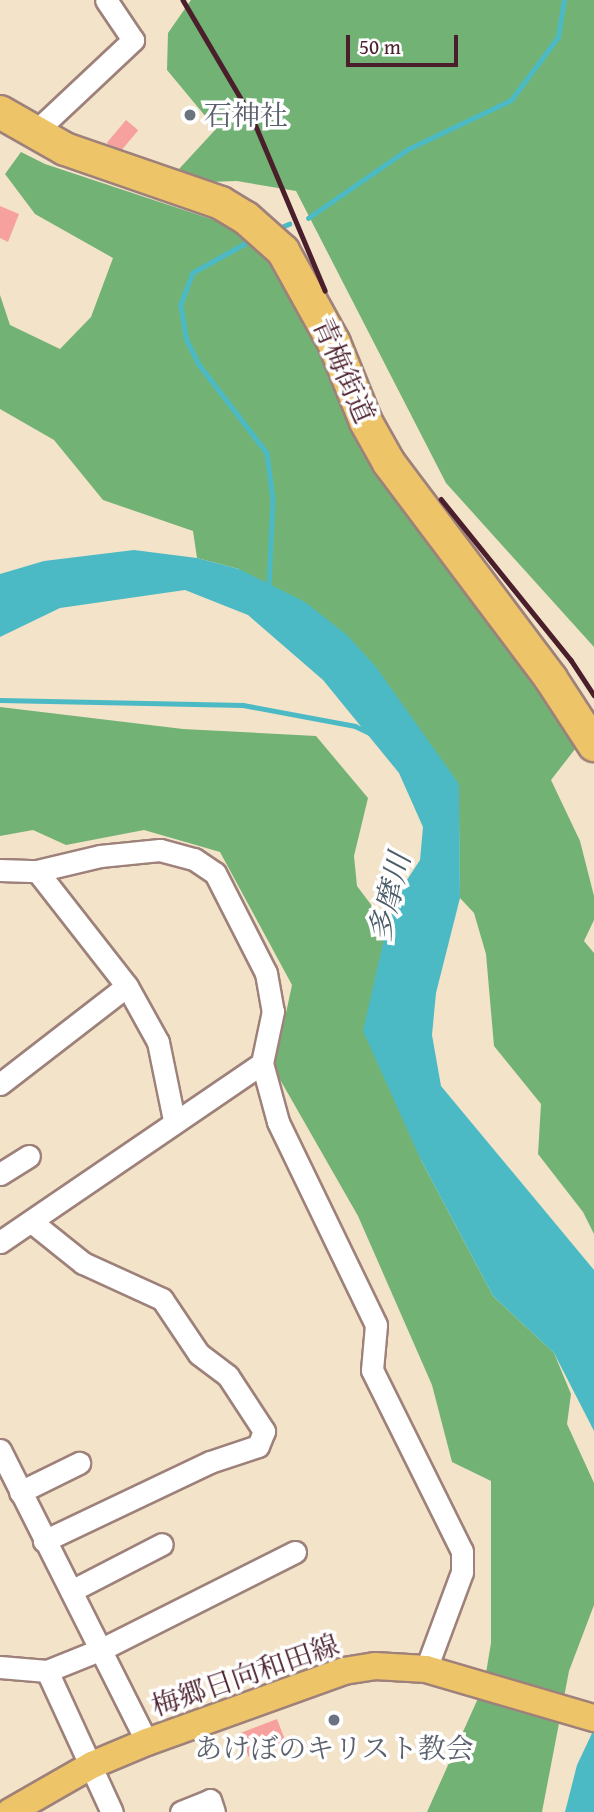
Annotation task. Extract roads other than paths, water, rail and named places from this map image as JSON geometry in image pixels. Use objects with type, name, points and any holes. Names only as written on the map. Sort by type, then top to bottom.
[{"type":"highway","name":"青梅街道","points":[[0,112],[65,149],[221,203],[283,251],[334,344],[366,422],[390,463],[551,679],[594,745]]},
{"type":"main road","name":"梅郷日向和田線","points":[[10,1812],[92,1765],[147,1742],[344,1671],[375,1666],[426,1669],[594,1718]]},
{"type":"street","points":[[34,133],[133,40],[106,0]]},
{"type":"street","points":[[0,870],[37,871],[100,856],[160,850],[194,859],[215,873],[266,973],[272,1011],[262,1063],[278,1122],[376,1325],[372,1370],[462,1551],[461,1572],[426,1669]]},
{"type":"street","points":[[37,871],[127,986],[158,1042],[174,1120]]},
{"type":"street","points":[[0,1084],[127,986]]},
{"type":"street","points":[[0,1242],[33,1223],[174,1120],[262,1063]]},
{"type":"street","points":[[0,1174],[29,1156]]},
{"type":"street","points":[[33,1223],[83,1263],[162,1299],[199,1354],[228,1376],[264,1431],[258,1446],[210,1462],[44,1541]]},
{"type":"street","points":[[0,1450],[147,1742]]},
{"type":"street","points":[[20,1492],[79,1462]]},
{"type":"street","points":[[71,1591],[162,1544]]},
{"type":"street","points":[[0,1667],[47,1671],[102,1649],[295,1552]]},
{"type":"street","points":[[47,1671],[112,1812]]},
{"type":"street","points":[[181,1812],[210,1800],[214,1812]]},
{"type":"water","points":[[134,550],[197,558],[239,569],[305,602],[347,635],[376,667],[459,784],[460,898],[436,993],[432,1035],[441,1086],[594,1270],[594,1431],[554,1353],[493,1296],[421,1160],[363,1031],[387,926],[401,889],[420,860],[423,827],[399,773],[323,680],[248,615],[185,590],[60,608],[0,637],[0,574],[44,561]]},
{"type":"water","points":[[594,1729],[594,1812],[565,1812],[577,1765]]},
{"type":"waterway","points":[[308,218],[408,149],[511,100],[558,37],[564,0]]},
{"type":"waterway","points":[[279,228],[289,224]]},
{"type":"waterway","points":[[254,239],[193,273],[181,305],[186,338],[198,363],[267,453],[273,499],[269,587]]},
{"type":"waterway","points":[[0,700],[243,705],[355,726],[370,733]]},
{"type":"railway","points":[[183,0],[253,119],[325,290]]},
{"type":"railway","points":[[441,499],[571,660],[594,695]]},
{"type":"place","name":"石神社","points":[[190,115]]},
{"type":"place","name":"あけぼのキリスト教会","points":[[334,1720]]},
{"type":"water label","name":"多摩川","points":[[389,897]]}]
